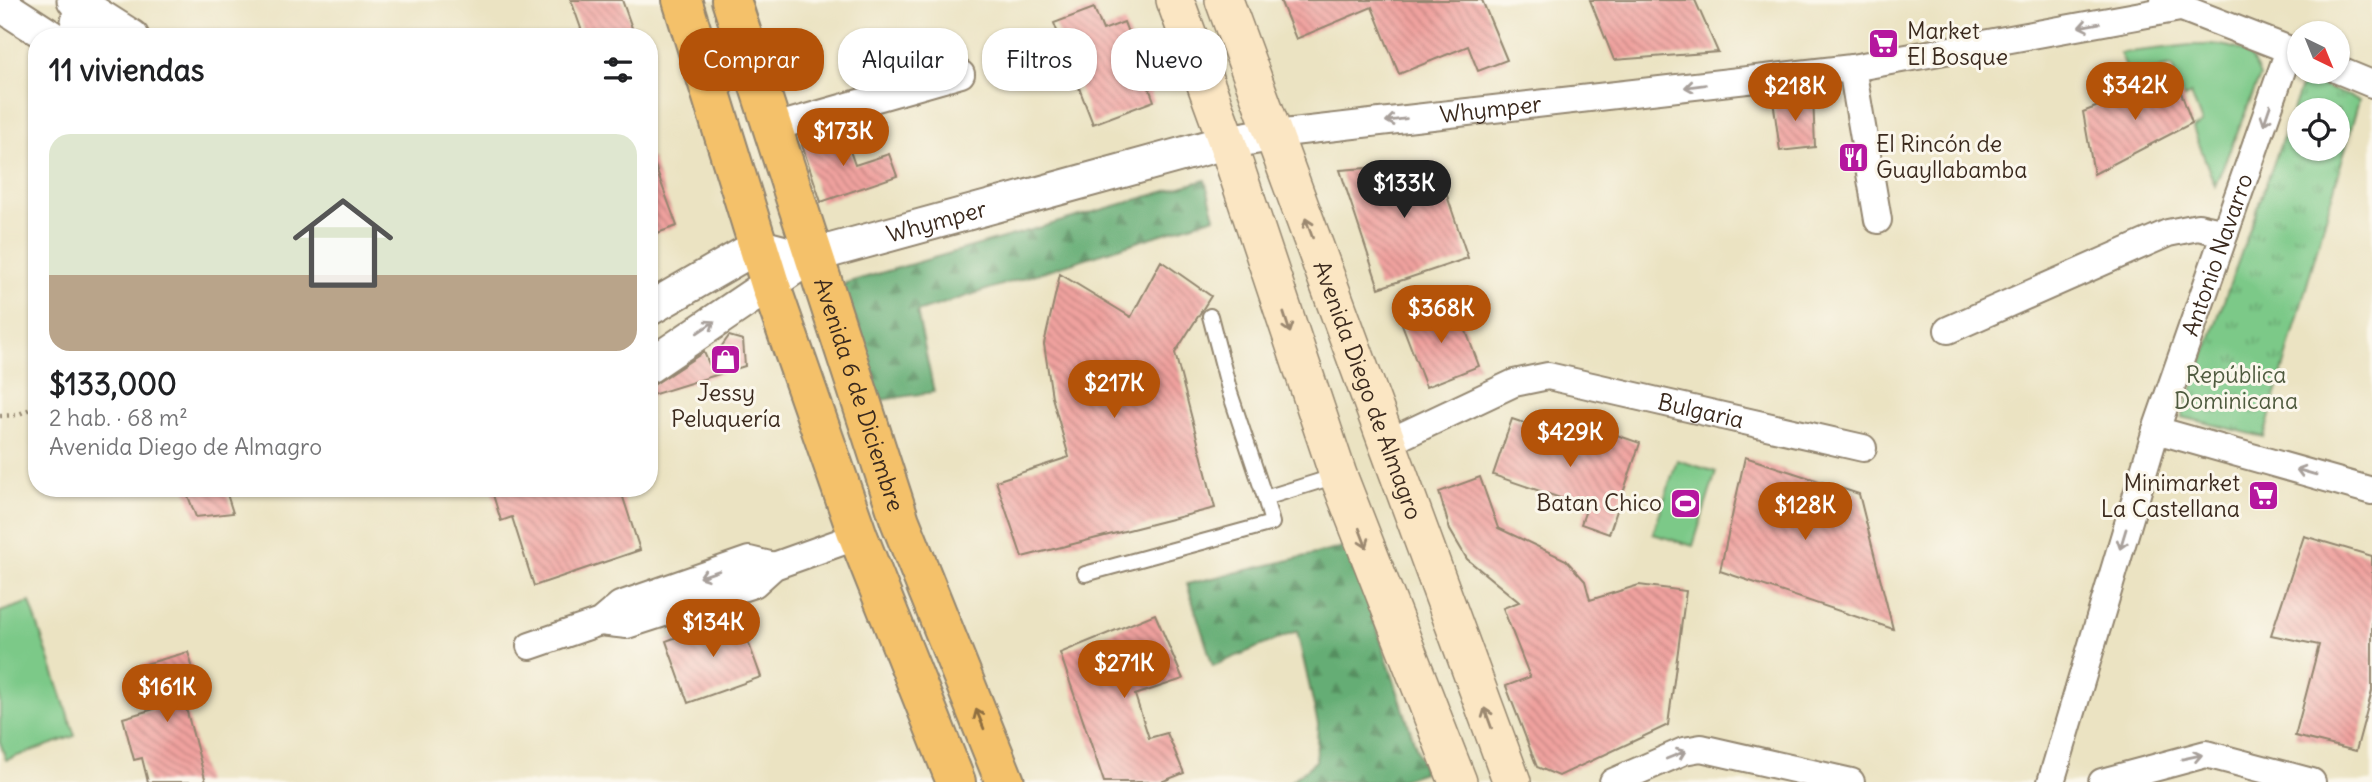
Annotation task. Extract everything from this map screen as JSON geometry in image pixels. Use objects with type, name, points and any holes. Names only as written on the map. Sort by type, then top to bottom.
[{"type":"main road","name":"Avenida 6 de Diciembre","points":[[682,0],[781,262],[862,523],[956,782]]},
{"type":"main road","name":"Avenida 6 de Diciembre","points":[[731,0],[771,128],[781,262],[900,521],[1005,782]]},
{"type":"main road","points":[[1175,0],[1227,142],[1338,475],[1458,782]]},
{"type":"main road","name":"Avenida Diego de Almagro","points":[[1224,0],[1512,782]]},
{"type":"street","points":[[73,28],[76,1],[118,28]]},
{"type":"street","points":[[0,4],[37,28]]},
{"type":"street","name":"Whymper","points":[[658,306],[781,262],[1227,142],[1275,134],[1852,68],[2171,4]]},
{"type":"street","points":[[2171,4],[2287,49]]},
{"type":"street","points":[[1852,68],[1878,220]]},
{"type":"street","name":"Antonio Navarro","points":[[2051,782],[2156,430],[2225,233],[2287,70]]},
{"type":"street","points":[[2350,75],[2372,84]]},
{"type":"street","points":[[771,128],[901,91]]},
{"type":"street","points":[[1948,330],[2168,233],[2198,227],[2225,233]]},
{"type":"street","name":"Whymper","points":[[658,359],[781,262]]},
{"type":"street","name":"Bulgaria","points":[[1387,443],[1514,383],[1548,376],[1863,448]]},
{"type":"street","points":[[2156,430],[2372,491]]},
{"type":"street","points":[[530,646],[600,622],[627,625],[754,584],[774,566],[862,523]]},
{"type":"street","points":[[1613,782],[1684,751],[1701,748],[1851,782]]},
{"type":"street","points":[[2102,782],[2206,754],[2312,782]]},
{"type":"lane","points":[[1085,574],[1272,523],[1230,393],[1210,316]]},
{"type":"lane","points":[[851,470],[862,523]]},
{"type":"lane","points":[[1265,498],[1338,475]]},
{"type":"path","points":[[0,416],[17,415],[28,410]]},
{"type":"green space","points":[[2190,45],[2224,46],[2242,51],[2255,65],[2260,77],[2215,186],[2193,128],[2202,123],[2191,94],[2183,98],[2172,66],[2129,75],[2120,53]]},
{"type":"green space","name":"República Dominicana","points":[[2302,84],[2317,84],[2359,100],[2350,132],[2350,98],[2297,98]]},
{"type":"green space","name":"República Dominicana","points":[[2287,126],[2287,161],[2342,161],[2264,437],[2182,417]]},
{"type":"green space","points":[[1205,180],[1215,217],[917,312],[934,392],[875,401],[834,296],[846,283]]},
{"type":"green space","name":"Batan Chico","points":[[1677,460],[1716,472],[1693,546],[1653,534]]},
{"type":"green space","points":[[1350,546],[1424,772],[1395,782],[1290,782],[1316,761],[1318,724],[1297,631],[1213,666],[1187,584]]},
{"type":"green space","points":[[30,602],[75,736],[6,760],[0,742],[0,612]]},
{"type":"building","points":[[571,0],[622,0],[632,28],[581,28]]},
{"type":"building","points":[[1280,0],[1482,0],[1507,60],[1478,71],[1468,46],[1399,74],[1372,7],[1296,39]]},
{"type":"building","points":[[1590,0],[1695,0],[1718,52],[1614,60]]},
{"type":"building","points":[[1094,8],[1103,30],[1124,22],[1126,28],[1111,28],[1111,91],[1150,91],[1154,101],[1093,124],[1080,91],[1097,91],[1097,28],[1056,28],[1054,23]]},
{"type":"building","points":[[2175,76],[2192,123],[2094,174],[2083,112]]},
{"type":"building","points":[[1813,96],[1815,147],[1780,151],[1773,100]]},
{"type":"building","points":[[843,131],[855,165],[889,154],[897,176],[821,202],[802,145]]},
{"type":"building","points":[[1436,163],[1468,258],[1379,288],[1340,170]]},
{"type":"building","points":[[658,174],[677,226],[658,233]]},
{"type":"building","points":[[1161,261],[1211,296],[1175,353],[1215,508],[1022,557],[996,481],[1069,457],[1052,397],[1044,344],[1060,274],[1131,317]]},
{"type":"building","points":[[1456,304],[1479,366],[1426,387],[1402,324]]},
{"type":"building","points":[[729,336],[743,340],[745,366],[658,393],[658,382],[704,352],[709,364]]},
{"type":"building","points":[[1512,419],[1602,449],[1608,432],[1640,443],[1609,534],[1581,524],[1587,507],[1493,475]]},
{"type":"building","name":"Batan Chico","points":[[1745,457],[1859,494],[1893,629],[1720,571]]},
{"type":"building","points":[[1480,477],[1498,528],[1566,560],[1585,581],[1590,600],[1639,585],[1686,591],[1668,725],[1559,776],[1537,767],[1506,686],[1530,677],[1503,608],[1519,602],[1467,559],[1450,530],[1439,492]]},
{"type":"building","points":[[188,497],[228,497],[233,513],[196,517]]},
{"type":"building","points":[[494,497],[623,497],[640,550],[534,586],[512,517],[501,521]]},
{"type":"building","points":[[2304,536],[2372,556],[2372,691],[2356,751],[2295,736],[2319,645],[2271,635]]},
{"type":"building","points":[[738,614],[761,677],[688,703],[666,641]]},
{"type":"building","points":[[1155,614],[1183,679],[1135,695],[1149,738],[1167,733],[1184,773],[1161,782],[1104,782],[1060,653]]},
{"type":"building","points":[[188,652],[201,696],[184,701],[206,782],[148,782],[142,758],[134,760],[123,718],[154,709],[142,665]]},
{"type":"place","name":"Market El Bosque","points":[[1884,44]]},
{"type":"place","name":"El Rincón de Guayllabamba","points":[[1853,157]]},
{"type":"place","name":"Jessy Peluquería","points":[[726,359]]},
{"type":"place","name":"Minimarket La Castellana","points":[[2263,496]]},
{"type":"place","name":"Batan Chico","points":[[1685,503]]}]
